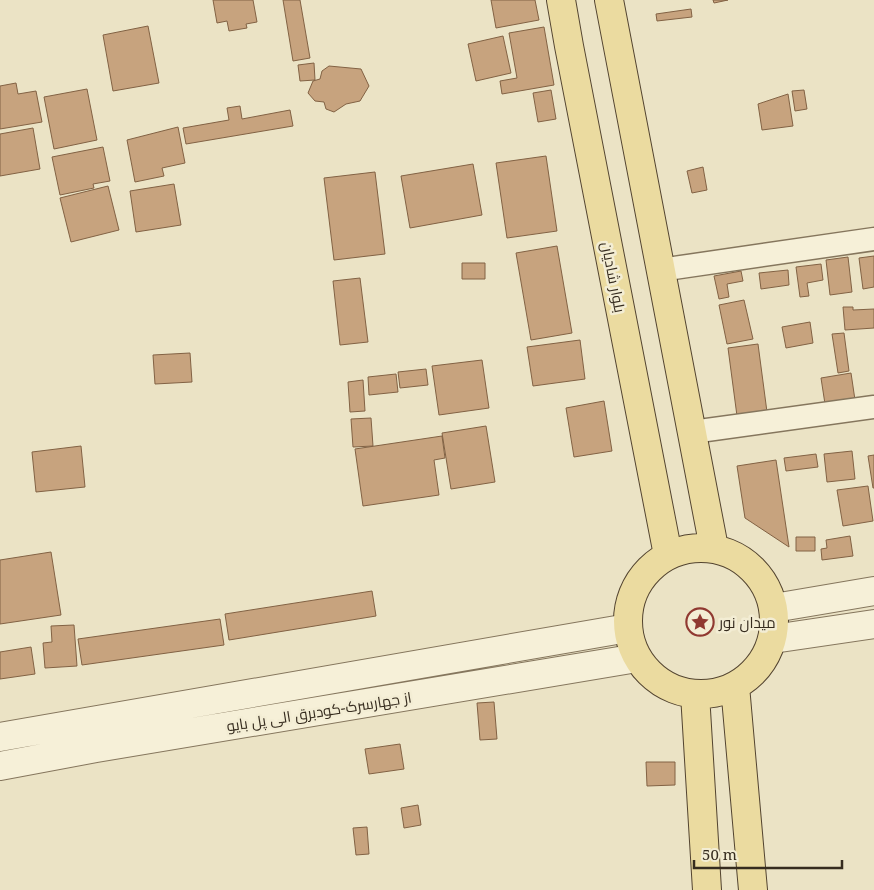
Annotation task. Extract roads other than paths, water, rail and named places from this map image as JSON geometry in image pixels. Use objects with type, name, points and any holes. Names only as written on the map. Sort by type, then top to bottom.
[{"type":"main road","name":"بلوار شادیان","points":[[561,0],[568,46],[668,554]]},
{"type":"main road","points":[[609,0],[714,548]]},
{"type":"main road","points":[[691,547],[714,548],[742,559],[763,580],[774,608],[773,639],[759,667],[735,686],[716,693],[696,694],[678,690],[662,683],[648,672],[637,658],[631,644],[628,628],[629,606],[636,585],[650,567],[668,554],[691,547]]},
{"type":"main road","points":[[735,686],[753,890]]},
{"type":"main road","points":[[696,694],[707,890]]},
{"type":"street","points":[[660,270],[874,239]]},
{"type":"street","points":[[692,432],[874,407]]},
{"type":"street","points":[[774,608],[874,592]]},
{"type":"street","points":[[773,639],[874,624]]},
{"type":"street","name":"از جهارسرک-کودبرق الی پل بایو","points":[[0,737],[628,628]]},
{"type":"street","name":"از جهارسرک-کودبرق الی پل بایو","points":[[0,766],[637,658]]},
{"type":"place","name":"میدان نور","points":[[700,622]]}]
